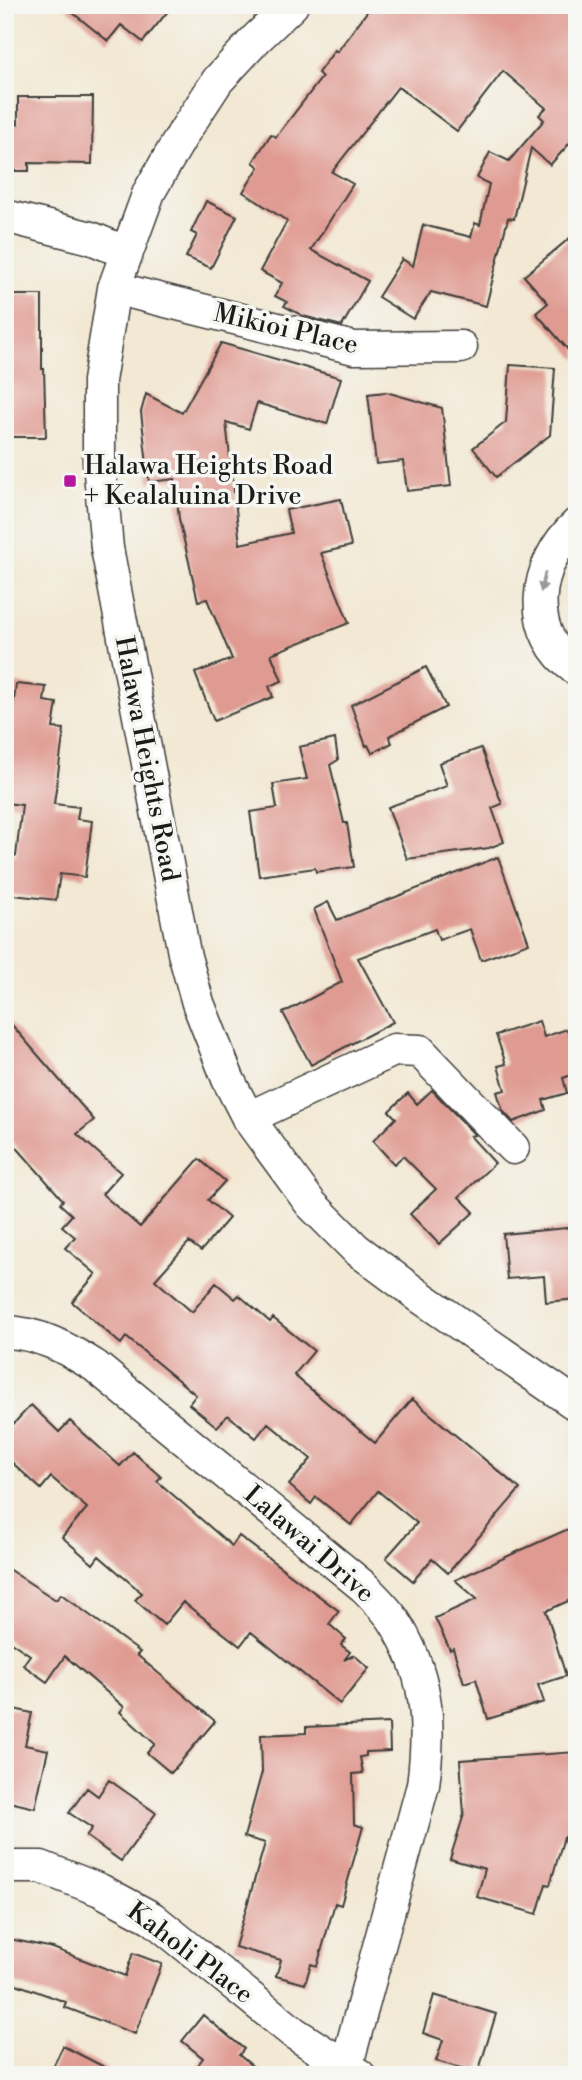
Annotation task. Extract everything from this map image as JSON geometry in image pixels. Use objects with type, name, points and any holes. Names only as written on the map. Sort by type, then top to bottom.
[{"type":"street","name":"Halawa Heights Road","points":[[292,5],[218,80],[184,131],[149,192],[114,288],[99,381],[99,462],[107,548],[184,953],[198,1003],[228,1079],[248,1118],[312,1204],[356,1248],[419,1296],[577,1405]]},
{"type":"street","points":[[5,216],[91,238],[127,253]]},
{"type":"street","name":"Mikioi Place","points":[[114,288],[354,348],[461,347]]},
{"type":"street","points":[[577,524],[555,550],[545,570],[540,591],[541,611],[547,635],[558,655],[577,670]]},
{"type":"street","points":[[248,1118],[394,1050],[420,1051],[513,1148]]},
{"type":"street","name":"Lalawai Drive","points":[[5,1332],[24,1333],[57,1343],[95,1366],[364,1587],[392,1618],[413,1655],[424,1696],[428,1744],[423,1785],[350,2072]]},
{"type":"street","name":"Kaholi Place","points":[[5,1867],[41,1867],[100,1890],[152,1918],[294,2033],[350,2072]]},
{"type":"building","points":[[63,5],[173,5],[143,42],[121,25],[108,41]]},
{"type":"building","points":[[372,5],[562,5],[577,18],[577,135],[550,165],[531,148],[514,219],[508,218],[486,306],[431,292],[413,319],[378,297],[402,259],[413,266],[423,225],[471,237],[475,223],[480,225],[489,184],[477,178],[490,152],[509,161],[544,120],[539,115],[546,108],[503,71],[457,131],[398,87],[332,172],[353,184],[311,250],[368,281],[342,326],[303,316],[284,306],[287,302],[275,296],[282,283],[260,271],[287,221],[243,192],[259,167],[253,162],[271,134],[276,137],[322,77],[318,73]]},
{"type":"building","points":[[18,97],[93,97],[92,164],[29,163],[29,171],[5,171],[5,124],[18,124]]},
{"type":"building","points":[[206,201],[237,216],[211,268],[186,257],[197,235],[191,232]]},
{"type":"building","points":[[577,232],[577,360],[536,313],[548,303],[524,276]]},
{"type":"building","points":[[5,295],[42,295],[46,437],[5,437]]},
{"type":"building","points":[[221,343],[341,378],[327,424],[257,403],[249,429],[226,422],[240,544],[291,533],[286,510],[341,499],[351,546],[321,553],[349,623],[271,654],[282,681],[269,686],[273,697],[214,721],[195,673],[232,659],[207,599],[198,601],[179,519],[175,479],[149,482],[141,412],[146,394],[182,413]]},
{"type":"building","points":[[510,365],[555,368],[550,435],[496,477],[473,448],[506,422]]},
{"type":"building","points":[[386,392],[442,408],[451,486],[407,491],[403,461],[376,464],[368,394]]},
{"type":"building","points":[[426,667],[446,707],[389,736],[392,743],[372,753],[368,745],[366,746],[351,705]]},
{"type":"building","points":[[16,684],[46,687],[44,701],[57,703],[53,728],[64,729],[54,804],[79,807],[77,819],[92,821],[85,877],[60,874],[56,900],[5,894],[7,855],[16,856],[22,805],[5,803],[5,741],[9,742]]},
{"type":"building","points":[[335,739],[338,760],[330,765],[344,823],[347,823],[354,867],[316,872],[315,868],[259,876],[250,812],[277,808],[273,784],[307,779],[299,747]]},
{"type":"building","points":[[481,748],[502,804],[492,808],[504,842],[489,848],[407,859],[388,807],[447,786],[439,763]]},
{"type":"building","points":[[498,857],[529,943],[481,960],[470,929],[439,940],[435,929],[358,958],[393,1022],[311,1065],[283,1013],[342,982],[314,909],[328,902],[337,920]]},
{"type":"building","points":[[5,1017],[94,1120],[77,1134],[121,1173],[102,1194],[140,1227],[199,1159],[225,1181],[208,1200],[229,1218],[201,1251],[189,1242],[155,1280],[192,1312],[216,1283],[235,1299],[239,1295],[270,1322],[273,1318],[314,1351],[294,1375],[375,1443],[412,1399],[520,1489],[448,1573],[432,1559],[413,1581],[386,1558],[417,1523],[378,1491],[351,1525],[316,1497],[311,1504],[289,1485],[311,1459],[268,1423],[256,1438],[228,1415],[217,1427],[189,1404],[196,1395],[126,1337],[121,1344],[72,1302],[96,1274],[65,1248],[75,1237],[62,1226],[72,1215],[60,1204],[63,1200],[5,1134]]},
{"type":"building","points":[[539,1021],[544,1037],[567,1029],[577,1058],[577,1073],[563,1078],[567,1093],[543,1100],[546,1110],[513,1122],[503,1111],[497,1092],[505,1090],[498,1066],[506,1064],[496,1035]]},
{"type":"building","points":[[432,1090],[475,1135],[470,1136],[495,1163],[459,1197],[474,1212],[439,1244],[410,1214],[436,1189],[403,1156],[394,1164],[373,1141],[396,1118],[389,1111],[408,1093],[417,1104]]},
{"type":"building","points":[[577,1227],[577,1299],[546,1302],[544,1276],[507,1279],[503,1234]]},
{"type":"building","points":[[31,1405],[59,1432],[70,1421],[120,1466],[133,1452],[161,1477],[157,1481],[232,1546],[239,1536],[339,1611],[329,1624],[346,1639],[341,1645],[350,1652],[344,1660],[354,1655],[369,1668],[340,1704],[251,1632],[240,1646],[183,1602],[164,1625],[135,1600],[142,1593],[99,1556],[93,1564],[62,1537],[87,1508],[51,1477],[41,1489],[5,1456],[5,1433]]},
{"type":"building","points":[[577,1525],[577,1597],[546,1611],[566,1676],[538,1685],[544,1702],[488,1719],[476,1679],[464,1683],[453,1648],[450,1650],[435,1618],[477,1599],[455,1580]]},
{"type":"building","points":[[5,1567],[56,1600],[61,1594],[140,1652],[137,1655],[215,1721],[171,1773],[147,1753],[155,1744],[120,1712],[124,1707],[65,1656],[47,1682],[23,1665],[30,1655],[5,1638]]},
{"type":"building","points":[[5,1707],[32,1713],[25,1745],[48,1750],[35,1808],[5,1801]]},
{"type":"building","points":[[389,1723],[390,1751],[366,1752],[366,1756],[360,1757],[363,1773],[353,1774],[354,1824],[363,1827],[341,1905],[335,1903],[317,1966],[311,1964],[305,1984],[276,1976],[281,1960],[235,1947],[265,1843],[244,1837],[262,1772],[261,1735],[306,1733],[306,1727]]},
{"type":"building","points":[[577,1752],[577,1836],[564,1837],[550,1885],[546,1884],[537,1914],[477,1897],[485,1869],[450,1859],[464,1814],[460,1760]]},
{"type":"building","points":[[109,1780],[156,1813],[121,1861],[86,1836],[92,1828],[69,1813],[87,1788],[98,1796]]},
{"type":"building","points":[[5,1938],[53,1948],[125,1976],[133,1953],[162,1964],[135,2034],[64,2007],[66,2002],[5,1980]]},
{"type":"building","points":[[434,1995],[496,2014],[478,2073],[436,2061],[443,2040],[423,2033]]},
{"type":"building","points":[[203,2015],[244,2049],[239,2055],[263,2075],[190,2075],[203,2058],[182,2041]]},
{"type":"building","points":[[63,2046],[120,2075],[49,2075]]},
{"type":"place","name":"Halawa Heights Road + Kealaluina Drive","points":[[70,481]]}]
